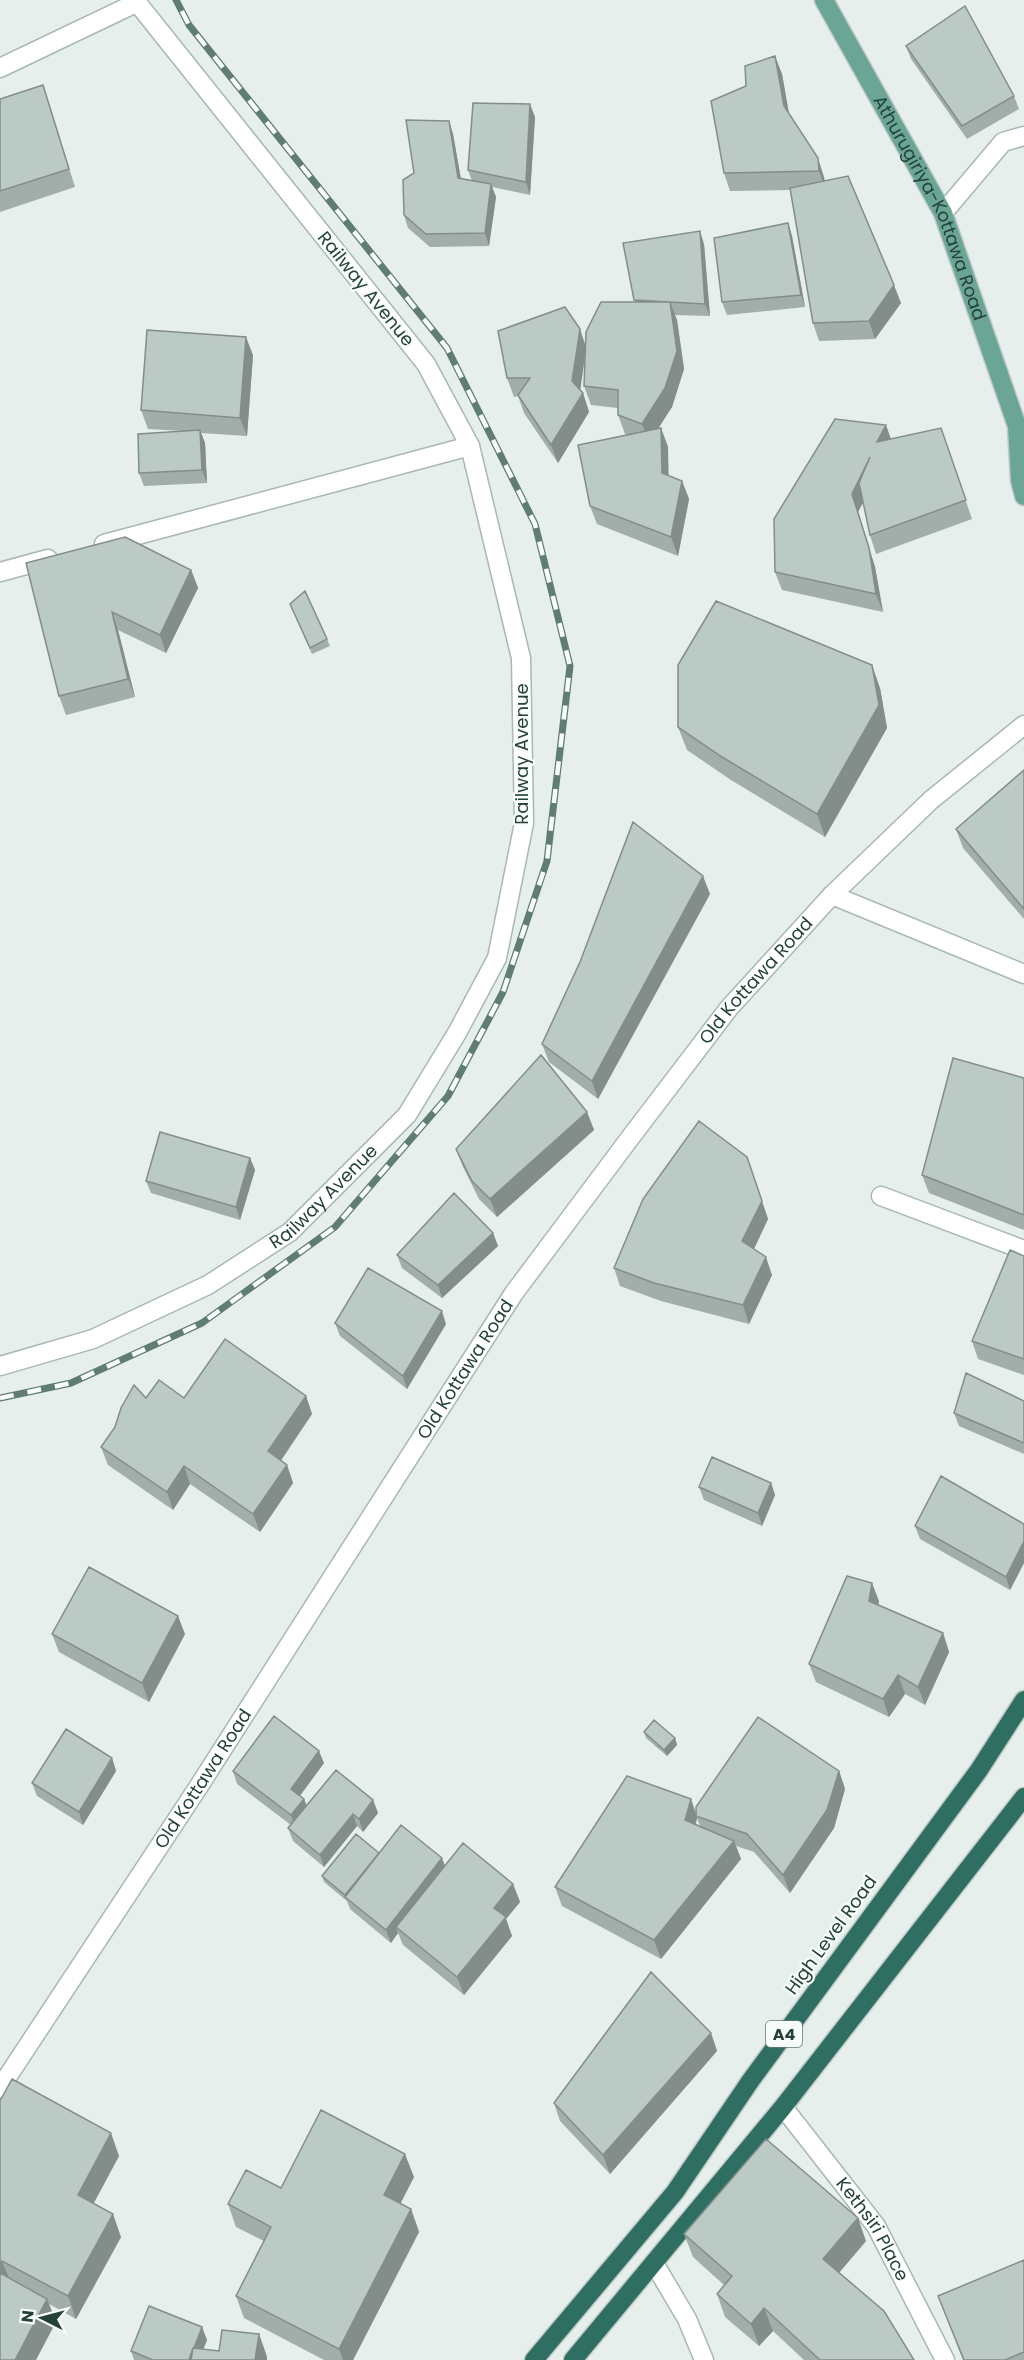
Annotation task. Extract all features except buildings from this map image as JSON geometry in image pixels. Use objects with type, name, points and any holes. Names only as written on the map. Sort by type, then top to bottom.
[{"type":"highway","name":"High Level Road","points":[[534,2360],[675,2192],[750,2080],[979,1770],[1024,1700]]},
{"type":"highway","name":"A4","points":[[573,2360],[783,2108],[1024,1797]]},
{"type":"main road","name":"Athurugiriya-Kottawa Road","points":[[824,0],[944,213],[1020,429],[1020,480],[1024,496]]},
{"type":"street","points":[[0,68],[136,2]]},
{"type":"street","name":"Railway Avenue","points":[[0,1366],[93,1339],[208,1285],[290,1232],[407,1115],[457,1033],[496,958],[524,823],[521,658],[470,446],[426,364],[136,2]]},
{"type":"street","points":[[944,213],[1003,142],[1024,136]]},
{"type":"street","points":[[92,547],[470,446]]},
{"type":"street","points":[[0,572],[69,553]]},
{"type":"street","name":"Old Kottawa Road","points":[[0,2088],[199,1786],[514,1293],[729,1008],[832,895],[931,800],[1024,725]]},
{"type":"street","points":[[832,895],[1024,974]]},
{"type":"street","points":[[881,1196],[1024,1250]]},
{"type":"street","name":"Kethsiri Place","points":[[783,2108],[876,2226],[945,2360]]},
{"type":"street","points":[[654,2263],[687,2319],[704,2360]]},
{"type":"railway","points":[[0,1398],[71,1383],[202,1323],[335,1227],[448,1096],[503,992],[547,861],[570,666],[535,524],[447,348],[189,25],[176,0]]}]
